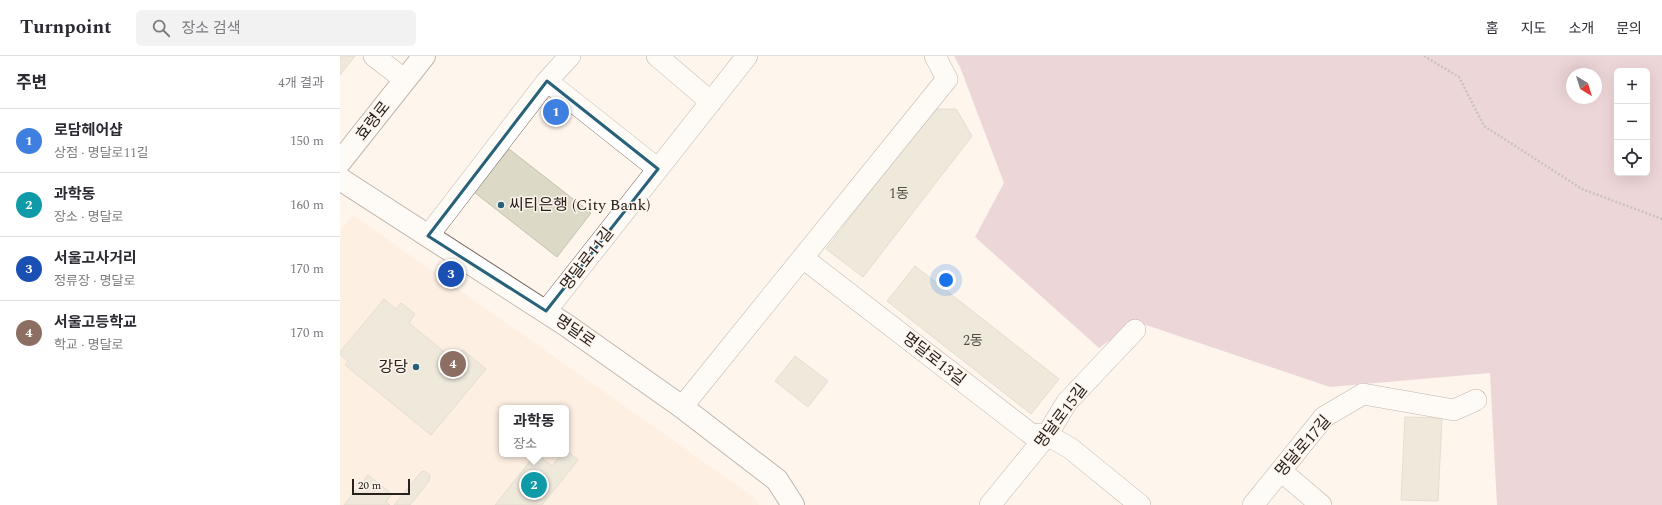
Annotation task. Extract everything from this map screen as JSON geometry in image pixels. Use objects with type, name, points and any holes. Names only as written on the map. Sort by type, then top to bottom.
[{"type":"main road","name":"효령로","points":[[340,162],[424,56]]},
{"type":"main road","name":"명달로","points":[[340,179],[546,312],[682,407],[777,480],[793,505]]},
{"type":"street","points":[[374,56],[405,80]]},
{"type":"street","points":[[428,236],[548,81],[570,56]]},
{"type":"street","points":[[657,56],[711,102]]},
{"type":"street","name":"명달로11길","points":[[546,312],[747,56]]},
{"type":"street","points":[[682,407],[947,79],[935,56]]},
{"type":"street","points":[[548,81],[658,169]]},
{"type":"street","name":"명달로13길","points":[[803,258],[1031,434],[1047,435],[1070,448]]},
{"type":"street","name":"명달로15길","points":[[990,505],[1047,435],[1068,402],[1135,330]]},
{"type":"street","name":"명달로17길","points":[[1253,505],[1324,417],[1363,394],[1454,410],[1476,400]]},
{"type":"street","name":"명달로15길","points":[[1070,448],[1140,505]]},
{"type":"street","points":[[1281,471],[1321,505]]},
{"type":"path","points":[[1424,56],[1459,77],[1484,126],[1582,189],[1662,219]]},
{"type":"highlighted area","points":[[547,81],[658,169],[546,311],[428,236]]},
{"type":"shaded area","points":[[954,56],[1662,56],[1662,505],[1497,505],[1490,373],[1330,387],[1137,322],[1099,348],[975,237],[1004,183],[960,67]]},
{"type":"shaded area","points":[[353,215],[755,498],[759,505],[340,505],[340,231]]},
{"type":"building","points":[[340,56],[355,56],[340,75]]},
{"type":"building","points":[[934,109],[956,109],[972,136],[863,277],[826,249]]},
{"type":"building","points":[[509,149],[591,213],[557,257],[474,192]]},
{"type":"building","points":[[915,266],[1059,379],[1031,414],[887,301]]},
{"type":"building","name":"강당","points":[[384,299],[396,309],[401,303],[415,314],[409,323],[454,360],[463,350],[486,369],[431,435],[345,365],[348,361],[340,354],[340,352]]},
{"type":"building","points":[[795,356],[828,381],[808,407],[775,381]]},
{"type":"building","points":[[1405,417],[1442,418],[1438,501],[1401,500]]},
{"type":"building","points":[[569,452],[578,460],[542,505],[495,505],[534,457],[540,457],[552,466],[559,457],[569,457]]},
{"type":"building","points":[[424,471],[430,475],[429,481],[410,505],[394,505],[421,472]]},
{"type":"building","points":[[368,475],[392,494],[386,502],[390,505],[344,505]]},
{"type":"place","name":"로담헤어샵","points":[[556,112]]},
{"type":"place","name":"씨티은행 (City Bank)","points":[[501,205]]},
{"type":"place","name":"서울고사거리","points":[[451,274]]},
{"type":"place","name":"서울고등학교","points":[[453,364]]},
{"type":"place","name":"강당","points":[[416,367]]},
{"type":"place","name":"과학동","points":[[534,485]]}]
